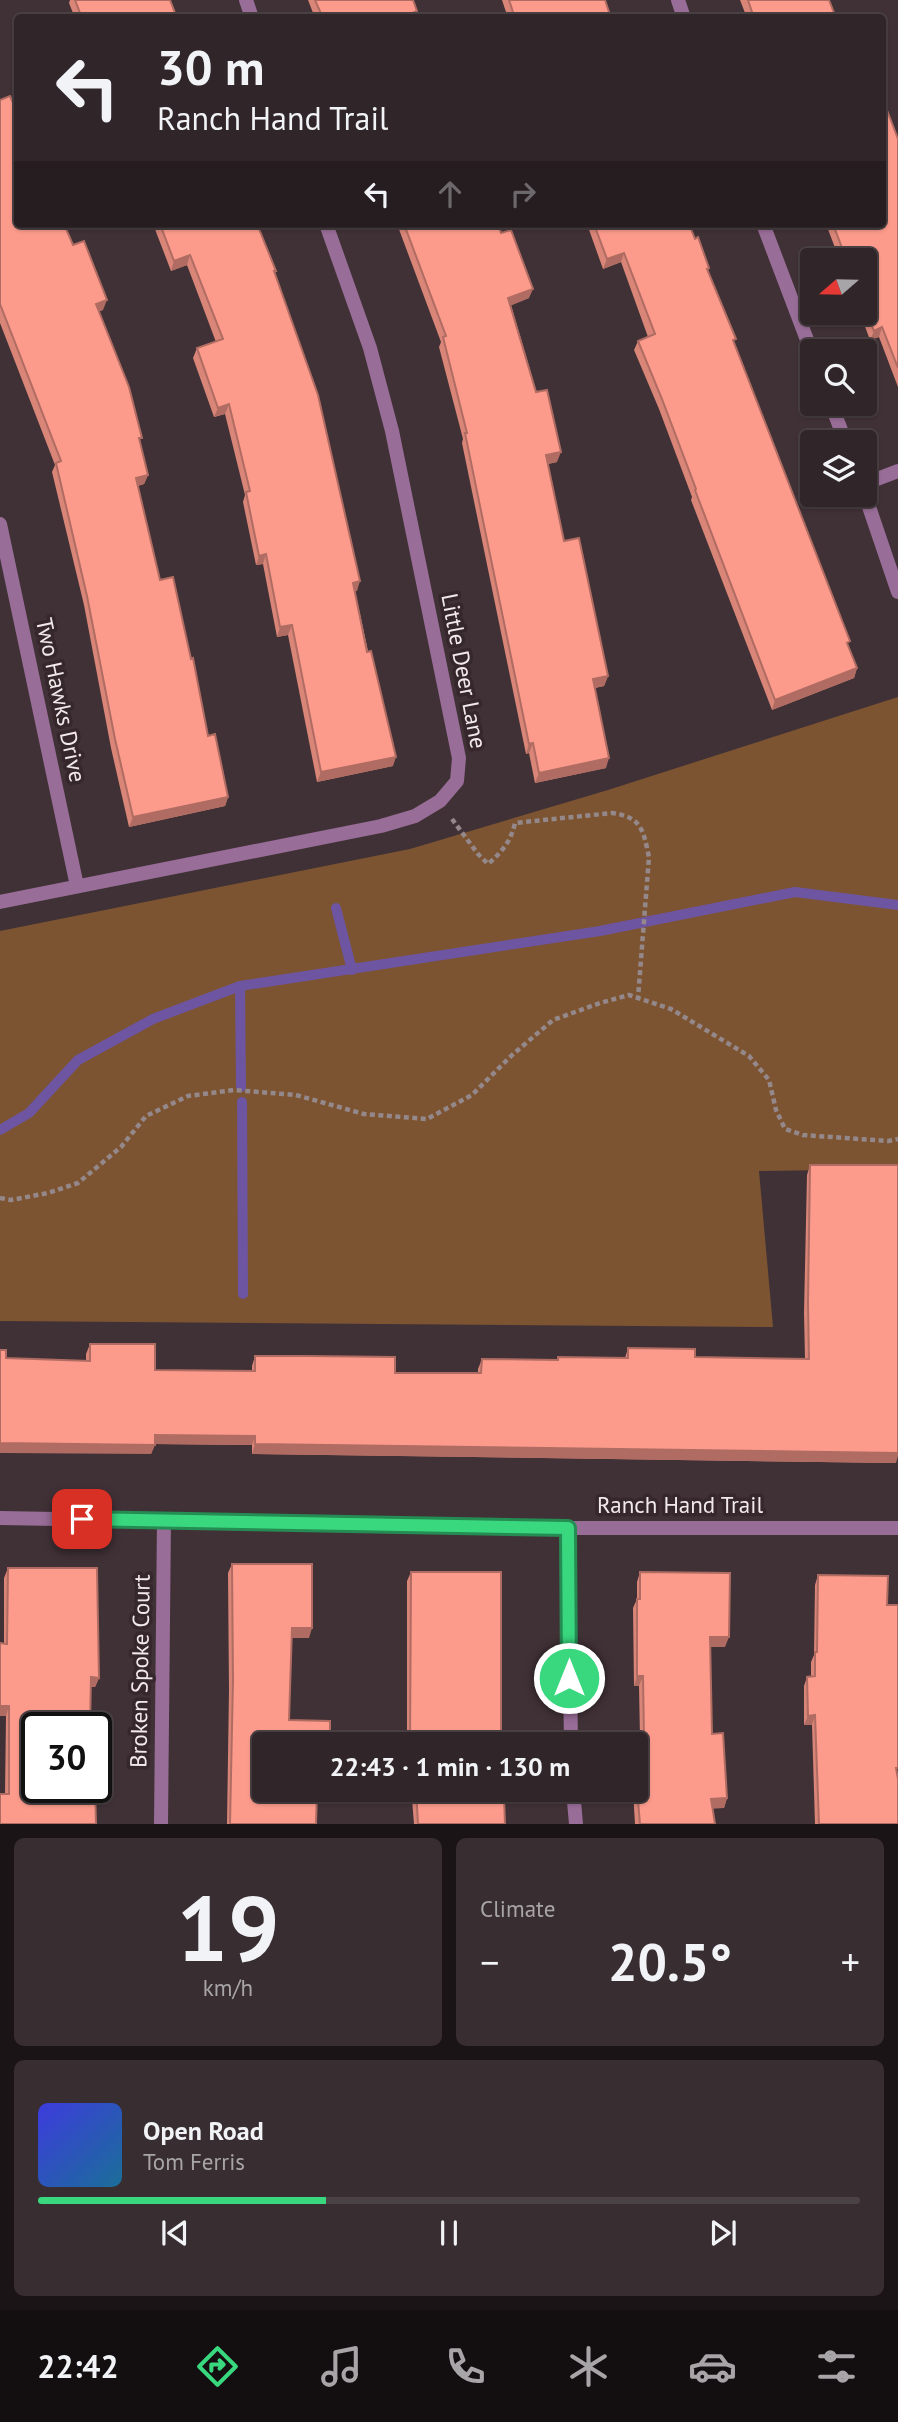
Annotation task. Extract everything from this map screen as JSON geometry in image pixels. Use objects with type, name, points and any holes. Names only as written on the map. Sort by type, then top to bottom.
[{"type":"street","name":"Little Deer Lane","points":[[0,902],[381,826],[415,816],[440,801],[457,781],[459,758],[392,431],[370,348],[327,228]]},
{"type":"street","points":[[765,228],[807,339]]},
{"type":"street","points":[[877,479],[898,471]]},
{"type":"street","points":[[869,507],[898,592]]},
{"type":"street","name":"Two Hawks Drive","points":[[0,524],[77,886]]},
{"type":"street","name":"Ranch Hand Trail","points":[[0,1518],[568,1528],[898,1528]]},
{"type":"street","name":"Broken Spoke Court","points":[[161,1824],[164,1520]]},
{"type":"street","points":[[568,1528],[570,1732]]},
{"type":"street","points":[[574,1802],[576,1824]]},
{"type":"path","points":[[440,801],[488,864],[500,854],[511,838],[515,823],[612,813],[628,816],[638,822],[649,857],[638,998]]},
{"type":"path","points":[[0,1198],[11,1200],[48,1193],[78,1183],[121,1147],[146,1116],[188,1096],[234,1090],[296,1095],[364,1114],[427,1119],[471,1094],[553,1020],[629,995],[671,1009],[749,1056],[769,1080],[776,1110],[785,1129],[803,1135],[888,1141],[898,1139]]},
{"type":"shaded area","points":[[898,697],[898,1169],[759,1171],[773,1327],[0,1321],[0,931],[410,849],[608,790]]},
{"type":"building","points":[[75,0],[170,0],[175,14],[80,14]]},
{"type":"building","points":[[315,0],[413,0],[417,11],[410,14],[321,14]]},
{"type":"building","points":[[509,0],[605,0],[610,14],[514,14]]},
{"type":"building","points":[[748,0],[829,0],[834,14],[753,14]]},
{"type":"building","points":[[10,96],[14,105],[14,228],[66,228],[73,245],[84,241],[107,300],[96,304],[129,387],[142,438],[139,438],[148,475],[136,478],[160,580],[173,577],[191,659],[193,658],[208,736],[215,734],[228,797],[133,817],[56,463],[61,461],[0,304],[0,100]]},
{"type":"building","points":[[886,108],[898,139],[898,368],[882,327],[874,331],[872,326],[877,326],[877,248],[842,248],[835,228],[886,228]]},
{"type":"building","points":[[162,228],[259,228],[318,395],[360,581],[353,583],[367,652],[371,651],[396,757],[321,772],[292,625],[280,627],[266,554],[259,556],[246,492],[250,491],[229,404],[218,408],[197,348],[223,339],[190,255],[174,261]]},
{"type":"building","points":[[406,228],[499,228],[501,233],[511,230],[533,289],[508,298],[536,392],[547,390],[561,452],[546,455],[564,541],[579,538],[608,676],[593,679],[609,758],[539,773],[533,743],[529,744],[467,433],[443,337],[446,336]]},
{"type":"building","points":[[595,228],[691,228],[695,239],[698,237],[709,268],[707,269],[736,339],[733,340],[850,641],[847,643],[857,668],[775,700],[638,341],[655,334],[624,253],[607,259]]},
{"type":"building","points":[[810,1165],[898,1165],[898,1453],[255,1444],[255,1436],[155,1435],[155,1445],[0,1443],[0,1350],[6,1350],[6,1358],[90,1361],[90,1344],[155,1344],[155,1370],[255,1371],[255,1356],[395,1357],[395,1373],[481,1373],[482,1359],[628,1358],[628,1348],[695,1349],[695,1357],[809,1359]]},
{"type":"building","points":[[232,1564],[312,1564],[312,1628],[292,1628],[289,1720],[330,1721],[330,1732],[252,1732],[252,1802],[317,1802],[316,1824],[230,1824]]},
{"type":"building","points":[[8,1568],[97,1568],[99,1678],[91,1677],[90,1712],[21,1712],[21,1803],[95,1803],[96,1824],[0,1824],[0,1794],[9,1794],[9,1706],[0,1706],[0,1643],[7,1644]]},
{"type":"building","points":[[411,1572],[501,1572],[501,1732],[410,1732]]},
{"type":"building","points":[[640,1572],[730,1573],[729,1637],[710,1637],[712,1734],[723,1733],[727,1798],[711,1799],[715,1824],[640,1824],[638,1802],[648,1802],[648,1732],[644,1732],[643,1676],[637,1676],[637,1599],[640,1599]]},
{"type":"building","points":[[818,1575],[888,1576],[887,1605],[898,1605],[898,1824],[819,1824],[815,1715],[808,1716],[807,1677],[815,1676]]},
{"type":"building","points":[[417,1802],[504,1802],[505,1824],[418,1824]]},
{"type":"waterway","points":[[0,1130],[29,1113],[78,1060],[153,1019],[240,986],[600,931],[795,892],[898,905]]},
{"type":"waterway","points":[[336,908],[352,970]]},
{"type":"waterway","points":[[240,986],[241,1087]]},
{"type":"waterway","points":[[242,1102],[243,1294]]},
{"type":"route","points":[[82,1519],[568,1528],[569,1678]]}]
